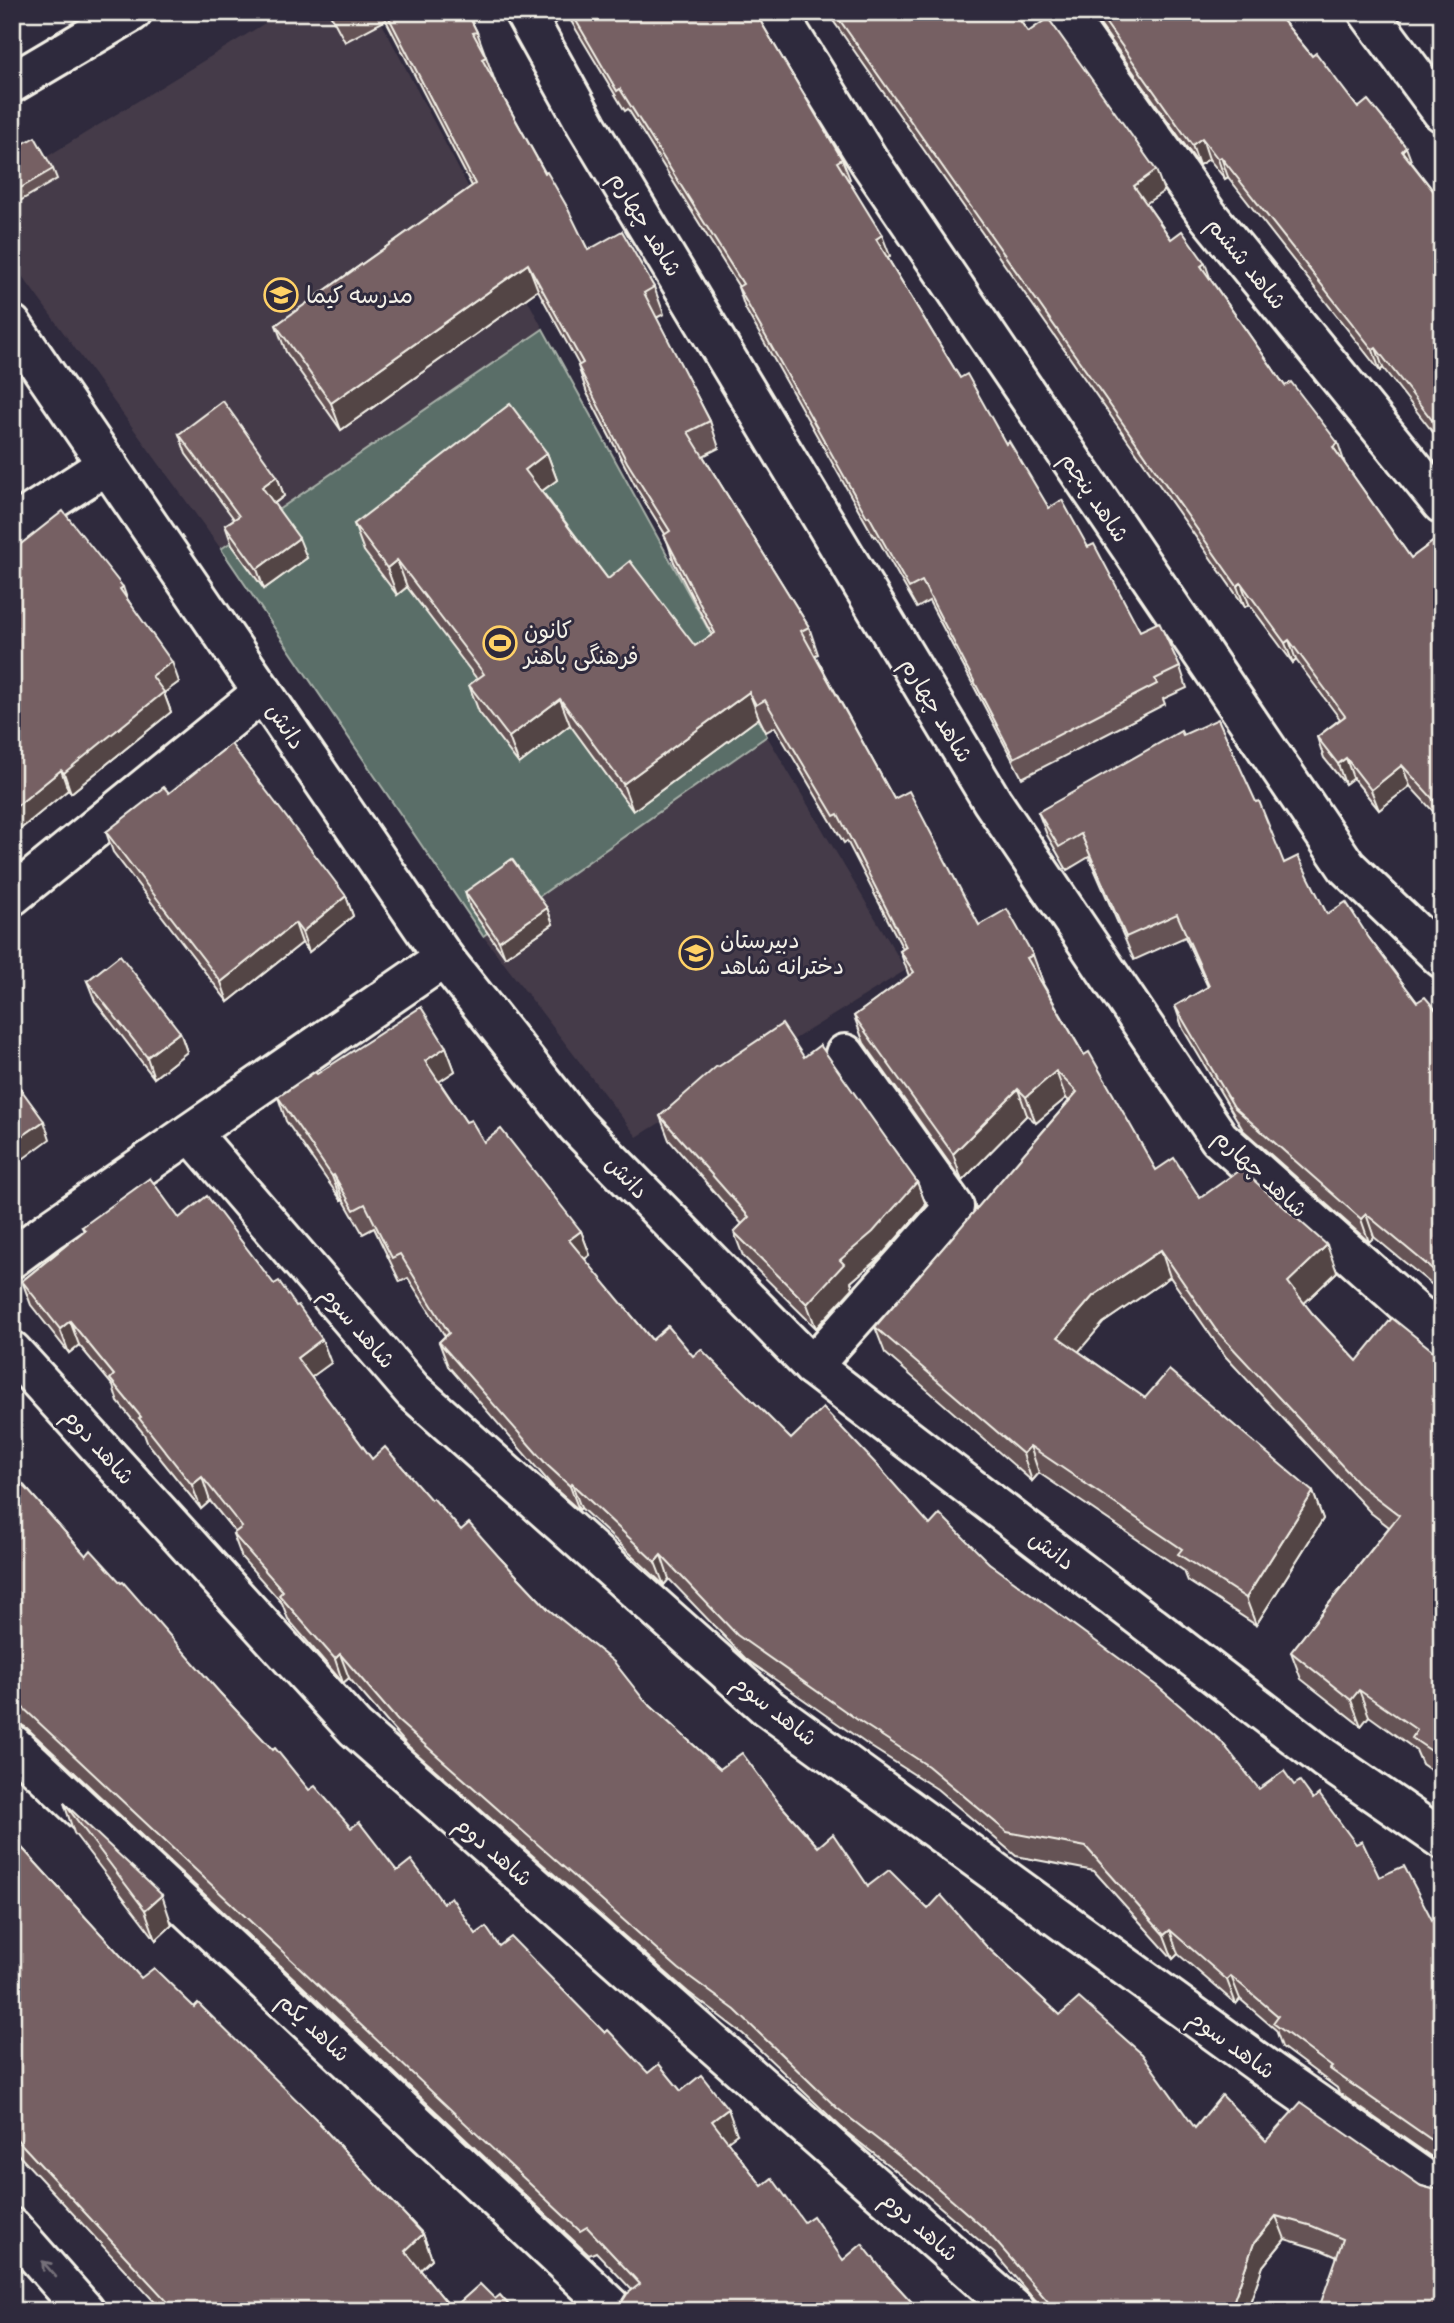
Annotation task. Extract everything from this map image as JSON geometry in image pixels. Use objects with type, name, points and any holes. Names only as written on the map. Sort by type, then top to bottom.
[{"type":"street","points":[[12,83],[132,12]]},
{"type":"street","name":"شاهد چهارم","points":[[524,12],[587,126],[992,801],[1219,1138],[1442,1336]]},
{"type":"street","name":"شاهد پنجم","points":[[777,12],[869,161],[1347,867],[1442,958]]},
{"type":"street","name":"شاهد ششم","points":[[1064,12],[1206,213],[1442,504]]},
{"type":"street","points":[[1368,12],[1442,112]]},
{"type":"street","name":"دانش","points":[[12,325],[444,958],[577,1126],[812,1366],[1324,1758],[1442,1839]]},
{"type":"street","points":[[12,526],[107,464]]},
{"type":"street","points":[[12,897],[263,692]]},
{"type":"street","points":[[12,1258],[444,958]]},
{"type":"street","points":[[812,1366],[954,1207],[845,1054]]},
{"type":"street","name":"شاهد سوم","points":[[191,1133],[414,1391],[767,1707],[1271,2072],[1442,2191]]},
{"type":"street","name":"شاهد دوم","points":[[12,1351],[355,1728],[1016,2311]]},
{"type":"street","name":"شاهد یکم","points":[[12,1744],[616,2311]]},
{"type":"street","points":[[12,2228],[85,2311]]},
{"type":"shaded area","name":"مدرسه کیما","points":[[283,12],[376,12],[543,329],[301,498],[221,549],[12,262],[12,178]]},
{"type":"shaded area","name":"دبیرستان دخترانه شاهد","points":[[767,736],[906,970],[637,1137],[483,936]]},
{"type":"green space","name":"کانون فرهنگی باهنر","points":[[543,329],[767,736],[483,936],[221,549]]},
{"type":"building","points":[[386,12],[467,12],[477,32],[473,33],[486,57],[482,59],[545,173],[547,172],[566,205],[588,250],[622,231],[654,287],[644,293],[710,421],[688,432],[809,627],[801,631],[894,799],[909,791],[979,925],[1007,909],[1033,955],[1027,958],[1084,1055],[1089,1052],[1156,1170],[1174,1158],[1200,1198],[1241,1169],[1327,1245],[1288,1282],[1312,1313],[1357,1361],[1392,1318],[1442,1358],[1442,1758],[1412,1738],[1417,1730],[1359,1690],[1351,1700],[1291,1652],[1399,1515],[1361,1486],[1216,1330],[1161,1250],[1093,1296],[1058,1337],[1145,1398],[1169,1370],[1313,1492],[1246,1598],[1178,1554],[1182,1549],[1030,1446],[1023,1454],[875,1327],[1077,1092],[1056,1071],[1026,1097],[1018,1089],[953,1154],[854,1016],[914,972],[900,951],[906,947],[838,814],[834,816],[765,700],[756,705],[749,692],[623,784],[560,699],[509,737],[469,685],[484,674],[397,560],[387,568],[354,524],[510,404],[547,453],[525,470],[608,579],[630,561],[695,646],[715,633],[664,535],[670,531],[627,462],[578,366],[583,363],[528,264],[331,403],[276,325],[475,184]]},
{"type":"building","points":[[571,12],[755,12],[842,159],[837,162],[882,235],[876,239],[960,378],[967,374],[1006,444],[1009,441],[1049,508],[1062,500],[1088,547],[1094,544],[1140,631],[1159,622],[1180,667],[1155,679],[1157,684],[1014,758],[922,581],[909,588],[738,287],[743,284],[620,89],[617,91]]},
{"type":"building","points":[[834,12],[1014,12],[1028,32],[1048,18],[1156,170],[1134,186],[1171,239],[1182,231],[1205,263],[1201,266],[1285,386],[1291,382],[1338,443],[1333,447],[1411,558],[1442,535],[1442,809],[1402,765],[1371,790],[1346,758],[1338,764],[1317,737],[1345,716],[1289,640],[1285,643],[1241,583],[1237,586]]},
{"type":"building","points":[[1098,12],[1276,12],[1312,56],[1316,53],[1358,108],[1368,100],[1406,147],[1402,151],[1442,202],[1442,426],[1435,417],[1432,420],[1376,348],[1373,350],[1221,157],[1218,159],[1202,138],[1192,145]]},
{"type":"building","points":[[35,137],[53,169],[12,193],[12,150]]},
{"type":"building","points":[[223,401],[277,476],[262,487],[299,538],[257,569],[225,525],[239,516],[179,434]]},
{"type":"building","points":[[63,511],[123,587],[120,589],[172,662],[152,676],[164,692],[64,773],[61,770],[12,810],[12,551]]},
{"type":"building","points":[[1218,719],[1256,802],[1259,801],[1284,863],[1298,856],[1327,914],[1346,902],[1417,1002],[1425,997],[1442,1017],[1442,1277],[1366,1214],[1361,1219],[1234,1107],[1175,1006],[1209,986],[1177,914],[1126,937],[1081,834],[1059,847],[1038,812],[1181,731],[1183,735]]},
{"type":"building","points":[[231,744],[346,896],[302,932],[295,923],[221,982],[106,832],[164,787],[169,793]]},
{"type":"building","points":[[512,859],[547,908],[499,941],[465,892]]},
{"type":"building","points":[[120,955],[180,1032],[147,1057],[87,981]]},
{"type":"building","points":[[421,1007],[446,1047],[425,1061],[466,1122],[471,1120],[484,1142],[501,1129],[581,1231],[569,1240],[652,1340],[668,1326],[693,1356],[701,1349],[791,1439],[823,1408],[930,1525],[940,1514],[989,1563],[1157,1686],[1221,1741],[1259,1789],[1284,1771],[1294,1785],[1300,1781],[1313,1799],[1319,1794],[1356,1844],[1362,1841],[1379,1877],[1404,1866],[1442,1939],[1442,2147],[1330,2069],[1332,2067],[1273,2023],[1278,2016],[1231,1976],[1227,1980],[1170,1930],[1164,1935],[1086,1847],[1007,1832],[928,1766],[737,1635],[661,1555],[655,1562],[572,1484],[570,1486],[547,1465],[439,1342],[449,1333],[400,1254],[392,1258],[365,1204],[354,1210],[334,1175],[332,1176],[278,1097]]},
{"type":"building","points":[[782,1024],[804,1057],[820,1045],[917,1182],[873,1232],[840,1260],[844,1264],[807,1304],[734,1232],[749,1217],[660,1116],[717,1066]]},
{"type":"building","points":[[12,1077],[44,1121],[12,1143]]},
{"type":"building","points":[[150,1178],[179,1218],[207,1196],[274,1284],[279,1281],[296,1306],[298,1305],[322,1339],[297,1358],[372,1459],[385,1447],[461,1530],[469,1523],[548,1609],[614,1662],[644,1700],[720,1769],[742,1753],[779,1803],[818,1847],[833,1834],[868,1886],[889,1870],[928,1909],[941,1895],[986,1946],[1060,2015],[1079,1998],[1142,2054],[1195,2128],[1222,2095],[1266,2141],[1301,2102],[1421,2186],[1432,2189],[1442,2187],[1442,2311],[1318,2311],[1343,2239],[1312,2226],[1276,2216],[1254,2243],[1230,2311],[1056,2311],[986,2230],[917,2170],[837,2108],[735,2010],[679,1969],[398,1721],[340,1654],[335,1659],[279,1595],[283,1591],[233,1534],[242,1527],[202,1477],[192,1485],[110,1379],[114,1375],[70,1321],[60,1329],[22,1281],[85,1230],[82,1227]]},
{"type":"building","points":[[12,1472],[86,1556],[91,1550],[121,1583],[123,1582],[220,1693],[273,1750],[275,1748],[309,1790],[315,1786],[351,1828],[359,1822],[397,1871],[411,1860],[443,1903],[451,1897],[476,1934],[486,1927],[499,1946],[511,1937],[605,2033],[608,2030],[648,2073],[659,2064],[681,2091],[701,2075],[728,2109],[712,2121],[762,2186],[772,2178],[804,2222],[813,2216],[843,2260],[862,2244],[920,2311],[616,2311],[609,2307],[622,2302],[627,2294],[640,2284],[587,2227],[580,2231],[12,1700]]},
{"type":"building","points":[[64,1803],[162,1895],[145,1910]]},
{"type":"building","points":[[12,1837],[141,1978],[154,1968],[194,2007],[198,2003],[321,2124],[423,2234],[405,2251],[452,2309],[480,2284],[495,2299],[500,2295],[514,2311],[176,2311],[12,2134]]},
{"type":"place","name":"مدرسه کیما","points":[[281,295]]},
{"type":"place","name":"کانون فرهنگی باهنر","points":[[500,643]]},
{"type":"place","name":"دبیرستان دخترانه شاهد","points":[[696,953]]}]
